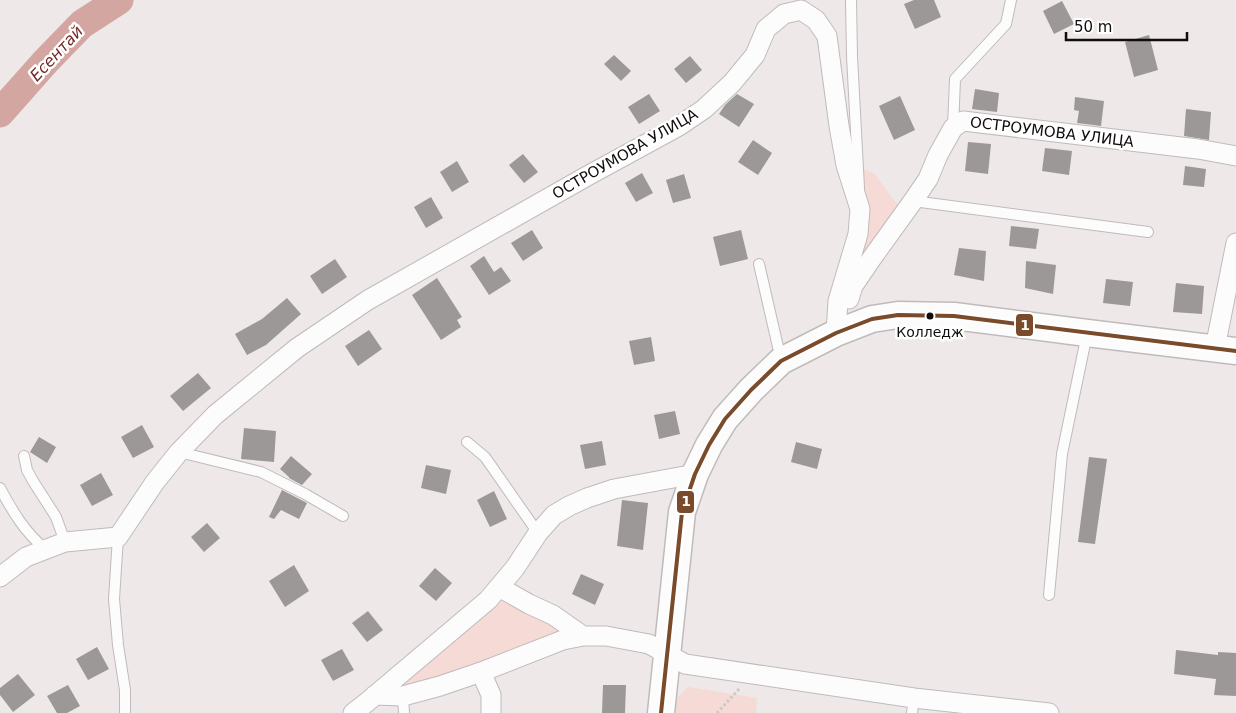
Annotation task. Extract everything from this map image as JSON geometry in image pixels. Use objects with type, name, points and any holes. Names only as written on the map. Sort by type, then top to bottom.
[{"type":"street","name":"ОСТРОУМОВА УЛИЦА","points":[[118,537],[155,482],[180,452],[215,415],[296,348],[368,300],[679,126],[704,109],[732,83],[755,55],[766,29],[784,14],[801,10],[816,20],[827,36],[842,146],[860,209],[858,234],[838,301],[836,333]]},
{"type":"street","name":"ОСТРОУМОВА УЛИЦА","points":[[836,333],[853,286],[928,178],[953,128],[963,121],[1198,149],[1236,156]]},
{"type":"street","points":[[661,713],[682,512],[695,474],[709,445],[725,419],[781,361],[836,333],[872,319],[898,315],[954,316],[1088,334],[1226,349],[1236,243]]},
{"type":"street","points":[[353,713],[488,600],[516,568],[538,532],[554,515],[587,498],[614,490],[695,474]]},
{"type":"street","points":[[0,577],[26,557],[65,542],[118,537]]},
{"type":"street","points":[[499,587],[553,615],[583,636]]},
{"type":"street","points":[[375,695],[404,705],[440,686],[563,640],[583,636],[606,636],[649,644],[685,664],[753,674],[913,706],[1049,713]]},
{"type":"street","points":[[481,672],[491,695],[491,713]]},
{"type":"lane","points":[[851,0],[860,209]]},
{"type":"lane","points":[[953,128],[955,80],[1006,24],[1011,0]]},
{"type":"lane","points":[[913,201],[1148,232]]},
{"type":"lane","points":[[759,264],[781,361]]},
{"type":"lane","points":[[1049,595],[1062,454],[1088,334]]},
{"type":"lane","points":[[467,442],[486,457],[538,532]]},
{"type":"lane","points":[[180,452],[261,472],[343,516]]},
{"type":"lane","points":[[24,456],[27,470],[56,517],[65,542]]},
{"type":"lane","points":[[0,488],[14,514],[33,538],[46,549]]},
{"type":"lane","points":[[118,537],[114,599],[118,645],[125,690],[125,713]]},
{"type":"path","points":[[717,713],[753,674]]},
{"type":"shaded area","points":[[862,169],[874,173],[900,208],[852,281]]},
{"type":"shaded area","points":[[499,602],[513,603],[564,629],[559,636],[458,677],[403,686],[404,679],[486,610]]},
{"type":"shaded area","points":[[688,687],[757,698],[756,713],[674,713],[675,700]]},
{"type":"building","points":[[914,0],[934,0],[941,17],[915,29],[904,4]]},
{"type":"building","points":[[1062,1],[1074,24],[1054,34],[1043,11]]},
{"type":"building","points":[[1149,35],[1158,70],[1134,77],[1125,42]]},
{"type":"building","points":[[614,55],[631,71],[621,81],[604,64]]},
{"type":"building","points":[[690,56],[702,70],[686,83],[674,69]]},
{"type":"building","points":[[975,89],[999,93],[997,112],[972,109]]},
{"type":"building","points":[[649,94],[660,111],[639,124],[628,107]]},
{"type":"building","points":[[737,94],[754,104],[739,127],[719,114],[725,105]]},
{"type":"building","points":[[900,96],[915,130],[894,140],[879,106]]},
{"type":"building","points":[[1075,97],[1104,101],[1101,126],[1077,123],[1079,111],[1074,110]]},
{"type":"building","points":[[1186,109],[1211,112],[1209,140],[1184,136]]},
{"type":"building","points":[[753,140],[772,153],[758,175],[738,162]]},
{"type":"building","points":[[968,142],[991,144],[988,174],[965,171]]},
{"type":"building","points":[[1045,148],[1072,151],[1069,175],[1042,171]]},
{"type":"building","points":[[523,154],[538,172],[524,183],[509,165]]},
{"type":"building","points":[[457,161],[469,182],[452,192],[440,172]]},
{"type":"building","points":[[1185,166],[1206,169],[1204,187],[1183,185]]},
{"type":"building","points":[[642,173],[653,193],[636,202],[625,183]]},
{"type":"building","points":[[684,174],[691,198],[673,203],[666,180]]},
{"type":"building","points":[[431,197],[443,218],[426,228],[414,207]]},
{"type":"building","points":[[1011,226],[1039,229],[1036,249],[1009,246]]},
{"type":"building","points":[[532,230],[543,248],[523,261],[511,243]]},
{"type":"building","points":[[741,230],[748,259],[720,266],[713,237]]},
{"type":"building","points":[[959,248],[986,251],[984,281],[954,275]]},
{"type":"building","points":[[484,256],[494,272],[501,267],[511,281],[489,295],[470,266]]},
{"type":"building","points":[[335,259],[347,277],[322,294],[310,276]]},
{"type":"building","points":[[1026,261],[1056,265],[1053,294],[1025,288]]},
{"type":"building","points":[[437,278],[462,317],[457,320],[461,327],[441,340],[412,295]]},
{"type":"building","points":[[1106,279],[1133,282],[1130,306],[1103,303]]},
{"type":"building","points":[[1176,283],[1204,286],[1202,314],[1173,312]]},
{"type":"building","points":[[287,298],[301,314],[266,345],[247,355],[235,334],[262,319]]},
{"type":"building","points":[[369,330],[382,349],[358,366],[345,346]]},
{"type":"building","points":[[651,337],[655,361],[634,365],[629,341]]},
{"type":"building","points":[[198,373],[211,388],[183,411],[170,396]]},
{"type":"building","points":[[675,411],[680,434],[659,439],[654,415]]},
{"type":"building","points":[[142,425],[154,447],[133,458],[121,437]]},
{"type":"building","points":[[244,428],[276,431],[274,462],[241,459]]},
{"type":"building","points":[[39,437],[56,447],[47,463],[30,452]]},
{"type":"building","points":[[602,441],[606,465],[585,469],[580,445]]},
{"type":"building","points":[[796,442],[822,449],[817,469],[791,462]]},
{"type":"building","points":[[291,456],[312,474],[302,485],[289,478],[280,469]]},
{"type":"building","points":[[1089,457],[1107,459],[1095,544],[1078,542]]},
{"type":"building","points":[[426,465],[451,470],[446,494],[421,488]]},
{"type":"building","points":[[101,473],[113,495],[92,506],[80,485]]},
{"type":"building","points":[[282,490],[307,503],[299,519],[281,510],[274,519],[269,517]]},
{"type":"building","points":[[494,491],[507,519],[490,527],[477,500]]},
{"type":"building","points":[[622,500],[648,503],[643,550],[617,546]]},
{"type":"building","points":[[207,523],[220,538],[204,552],[191,537]]},
{"type":"building","points":[[294,565],[309,591],[285,607],[269,581]]},
{"type":"building","points":[[435,568],[452,583],[436,601],[419,586]]},
{"type":"building","points":[[581,574],[604,584],[595,605],[572,594]]},
{"type":"building","points":[[368,611],[383,630],[367,642],[352,623]]},
{"type":"building","points":[[97,647],[109,669],[88,680],[76,659]]},
{"type":"building","points":[[342,649],[354,670],[333,681],[321,660]]},
{"type":"building","points":[[1176,650],[1218,655],[1218,652],[1236,653],[1236,696],[1214,695],[1216,679],[1174,674]]},
{"type":"building","points":[[18,674],[35,695],[13,712],[0,695],[0,688]]},
{"type":"building","points":[[68,685],[80,706],[67,713],[57,713],[47,696]]},
{"type":"building","points":[[603,685],[626,685],[625,713],[602,713]]},
{"type":"waterway","name":"Есентай","points":[[0,113],[82,24],[119,0]]},
{"type":"transit line","name":"1","points":[[661,713],[682,512],[695,474],[709,445],[725,419],[781,361],[836,333],[872,319],[898,315],[954,316],[1236,351]]},
{"type":"place","name":"Колледж","points":[[930,316]]}]
